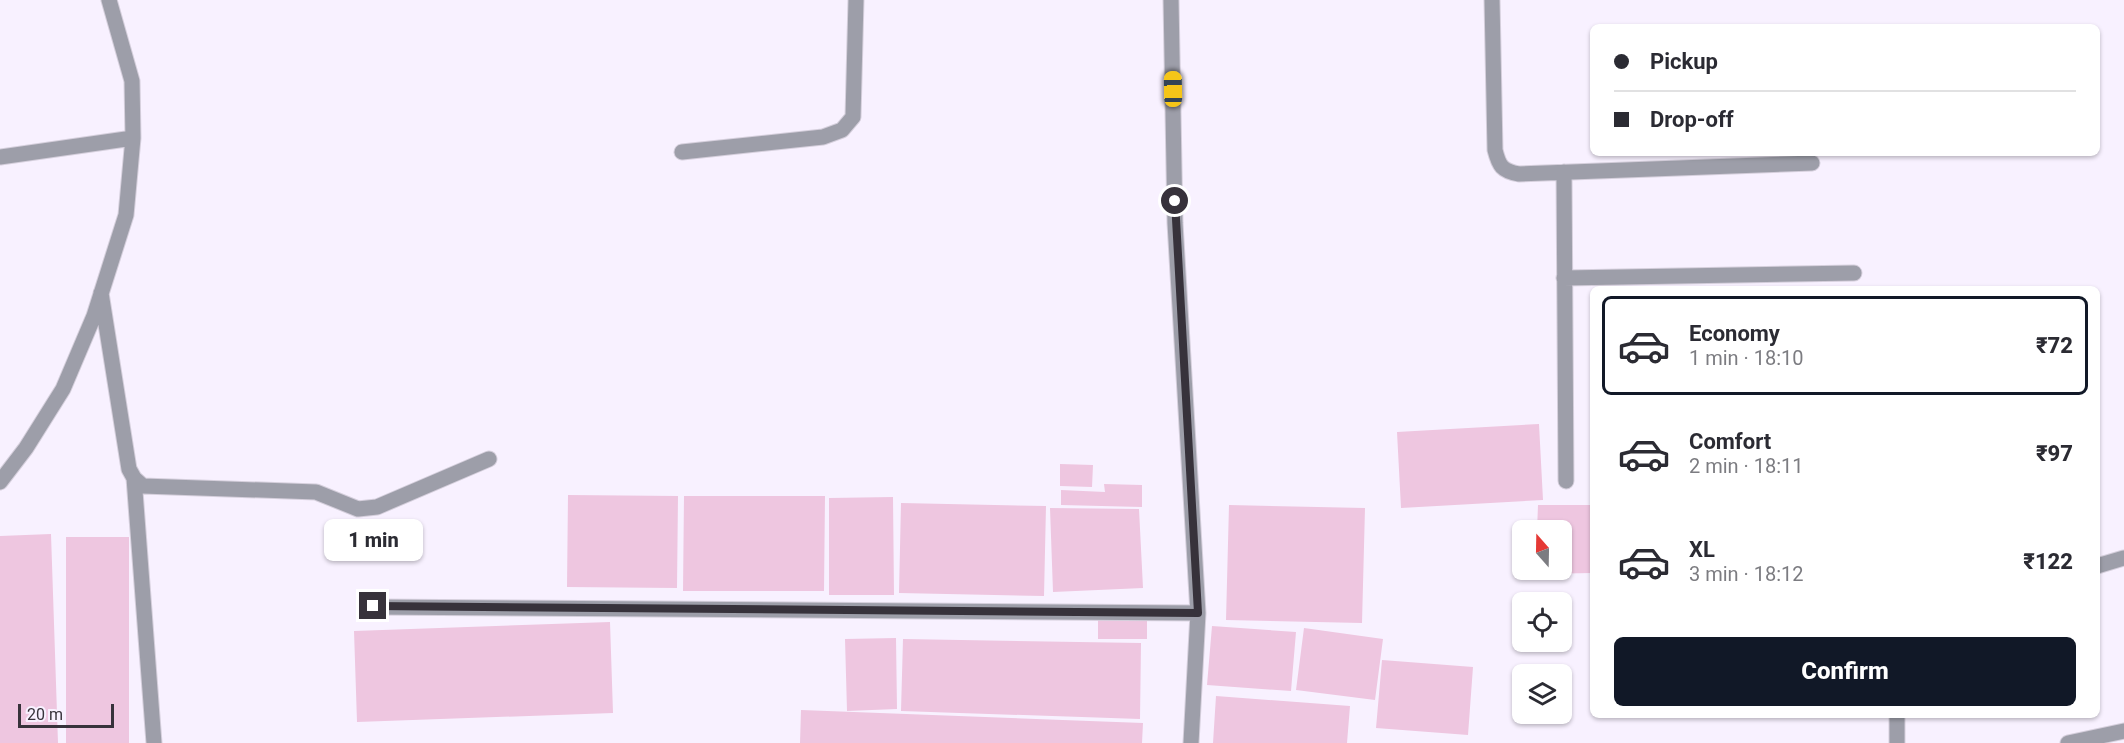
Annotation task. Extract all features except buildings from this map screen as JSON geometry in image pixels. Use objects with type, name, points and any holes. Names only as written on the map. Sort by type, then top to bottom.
[{"type":"street","points":[[0,482],[26,448],[63,389],[94,316],[126,215],[133,138],[132,81],[109,0]]},
{"type":"street","points":[[682,152],[823,137],[842,129],[853,117],[856,0]]},
{"type":"street","points":[[1172,0],[1175,223],[1198,613],[1191,743]]},
{"type":"street","points":[[1492,0],[1496,150],[1499,164],[1508,172],[1812,163]]},
{"type":"street","points":[[0,158],[133,138]]},
{"type":"street","points":[[1564,172],[1566,481]]},
{"type":"street","points":[[1564,278],[1854,273]]},
{"type":"street","points":[[101,293],[129,469],[142,486],[316,492],[358,509],[377,507],[489,459]]},
{"type":"street","points":[[134,478],[154,743]]},
{"type":"street","points":[[2100,565],[2124,558]]},
{"type":"street","points":[[373,606],[1198,613]]},
{"type":"street","points":[[1897,718],[1897,743]]},
{"type":"street","points":[[2068,743],[2124,731]]},
{"type":"route","points":[[373,606],[1198,613],[1175,201]]}]
